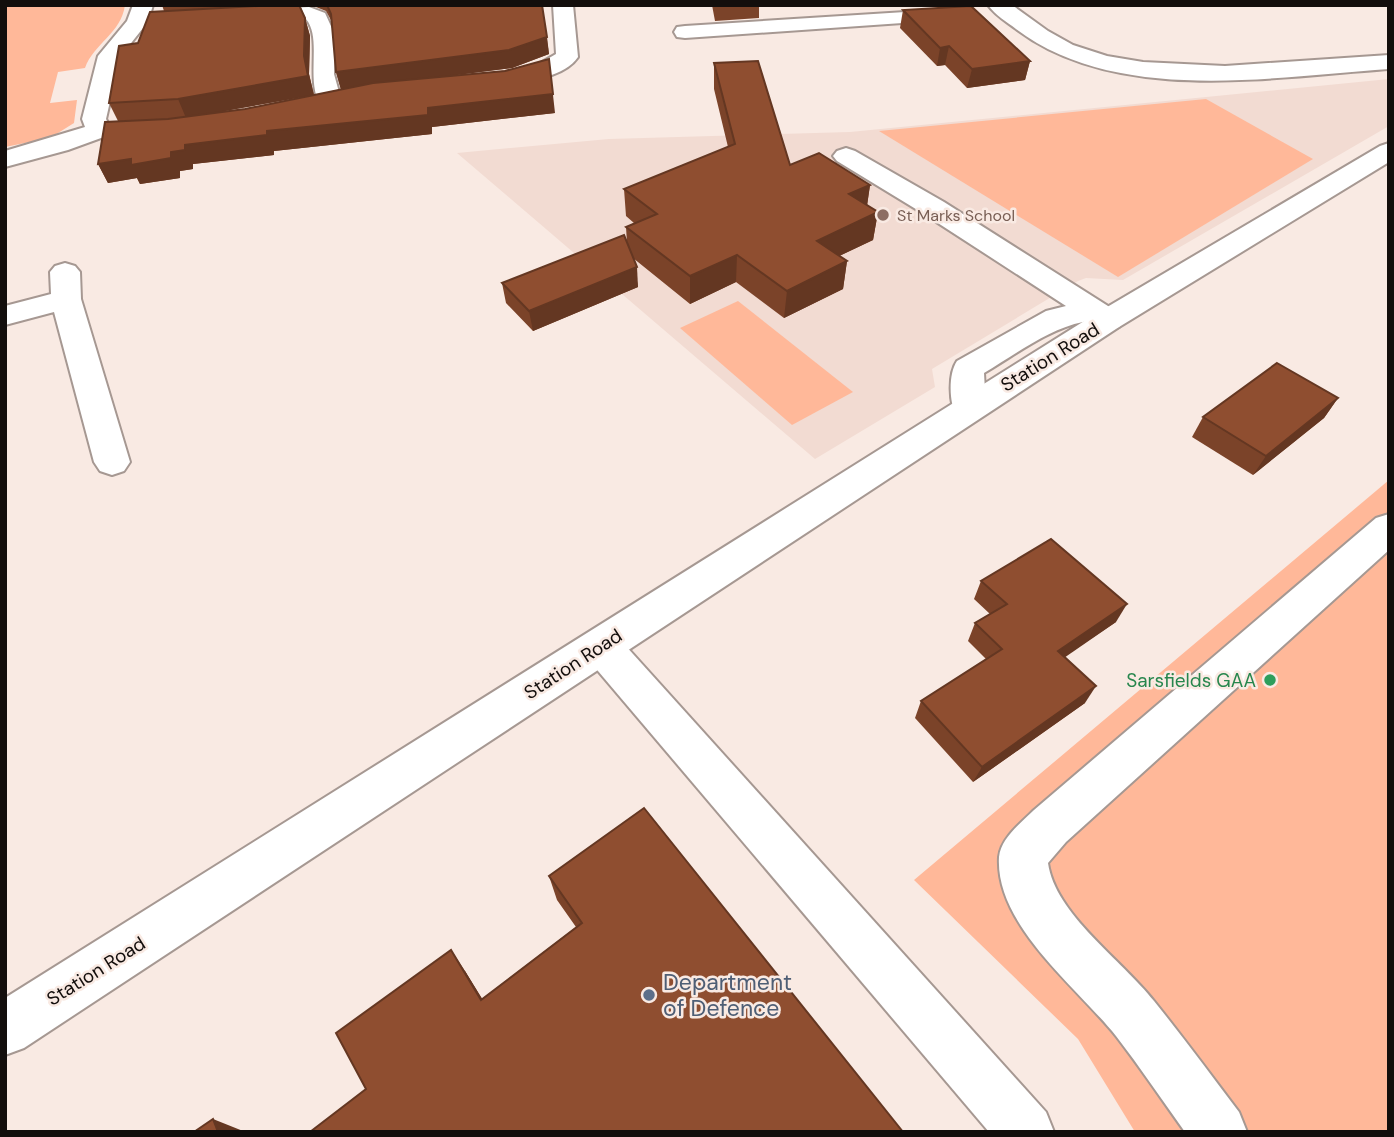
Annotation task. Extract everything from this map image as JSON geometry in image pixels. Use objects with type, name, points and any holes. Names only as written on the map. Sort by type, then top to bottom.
[{"type":"street","points":[[475,82],[508,80],[544,70],[567,57],[563,5]]},
{"type":"street","points":[[97,131],[94,119],[110,56],[140,14],[317,9],[324,35],[323,74],[330,103]]},
{"type":"street","points":[[685,32],[989,11],[1063,50],[1119,65],[1176,73],[1389,62]]},
{"type":"street","points":[[304,108],[354,97]]},
{"type":"street","points":[[5,159],[48,149],[97,131],[176,128]]},
{"type":"street","name":"Station Road","points":[[5,1029],[969,409],[1115,311],[1389,151]]},
{"type":"street","points":[[846,156],[1115,311]]},
{"type":"street","points":[[5,316],[66,286],[112,462]]},
{"type":"street","points":[[1219,1132],[1134,1017],[1052,927],[1027,889],[1023,855],[1049,826],[1389,528]]},
{"type":"street","points":[[601,646],[1026,1132]]},
{"type":"shaded area","points":[[5,5],[125,5],[118,24],[94,52],[85,68],[58,72],[50,103],[77,100],[74,123],[50,138],[5,147]]},
{"type":"shaded area","name":"St Marks School","points":[[1389,79],[1389,126],[1123,280],[1086,278],[1078,281],[932,369],[935,387],[815,459],[457,153],[609,139],[850,132]]},
{"type":"shaded area","points":[[1206,99],[1313,159],[1118,277],[879,131]]},
{"type":"shaded area","points":[[738,301],[853,392],[792,425],[680,328]]},
{"type":"shaded area","name":"Sarsfields GAA","points":[[1389,480],[1389,1132],[1135,1132],[1078,1039],[914,880]]},
{"type":"building","points":[[299,5],[305,18],[304,56],[308,76],[178,99],[109,103],[119,46],[138,43],[150,12]]},
{"type":"building","points":[[327,5],[542,5],[547,37],[509,50],[336,72],[331,14]]},
{"type":"building","points":[[971,6],[1030,61],[972,69],[949,46],[940,48],[903,10]]},
{"type":"building","points":[[549,59],[553,94],[428,108],[428,115],[267,131],[267,135],[185,145],[185,150],[171,152],[171,158],[131,165],[131,159],[98,164],[105,122],[168,119],[245,109],[373,83],[505,71]]},
{"type":"building","points":[[758,61],[790,165],[819,153],[870,185],[849,194],[878,212],[817,241],[847,261],[787,291],[737,255],[690,276],[626,227],[657,214],[624,189],[735,144],[714,63]]},
{"type":"building","points":[[624,235],[637,267],[529,311],[502,283]]},
{"type":"building","points":[[1277,363],[1338,398],[1266,456],[1203,417]]},
{"type":"building","points":[[1051,539],[1127,604],[1058,651],[1096,686],[982,767],[921,701],[1002,649],[975,623],[1007,604],[981,581]]},
{"type":"building","name":"Department of Defence","points":[[644,808],[903,1132],[310,1132],[366,1089],[336,1033],[451,950],[481,1000],[582,923],[549,876]]},
{"type":"building","points":[[213,1119],[218,1132],[194,1132]]},
{"type":"place","name":"St Marks School","points":[[883,215]]},
{"type":"place","name":"Sarsfields GAA","points":[[1270,680]]},
{"type":"place","name":"Department of Defence","points":[[649,995]]}]
